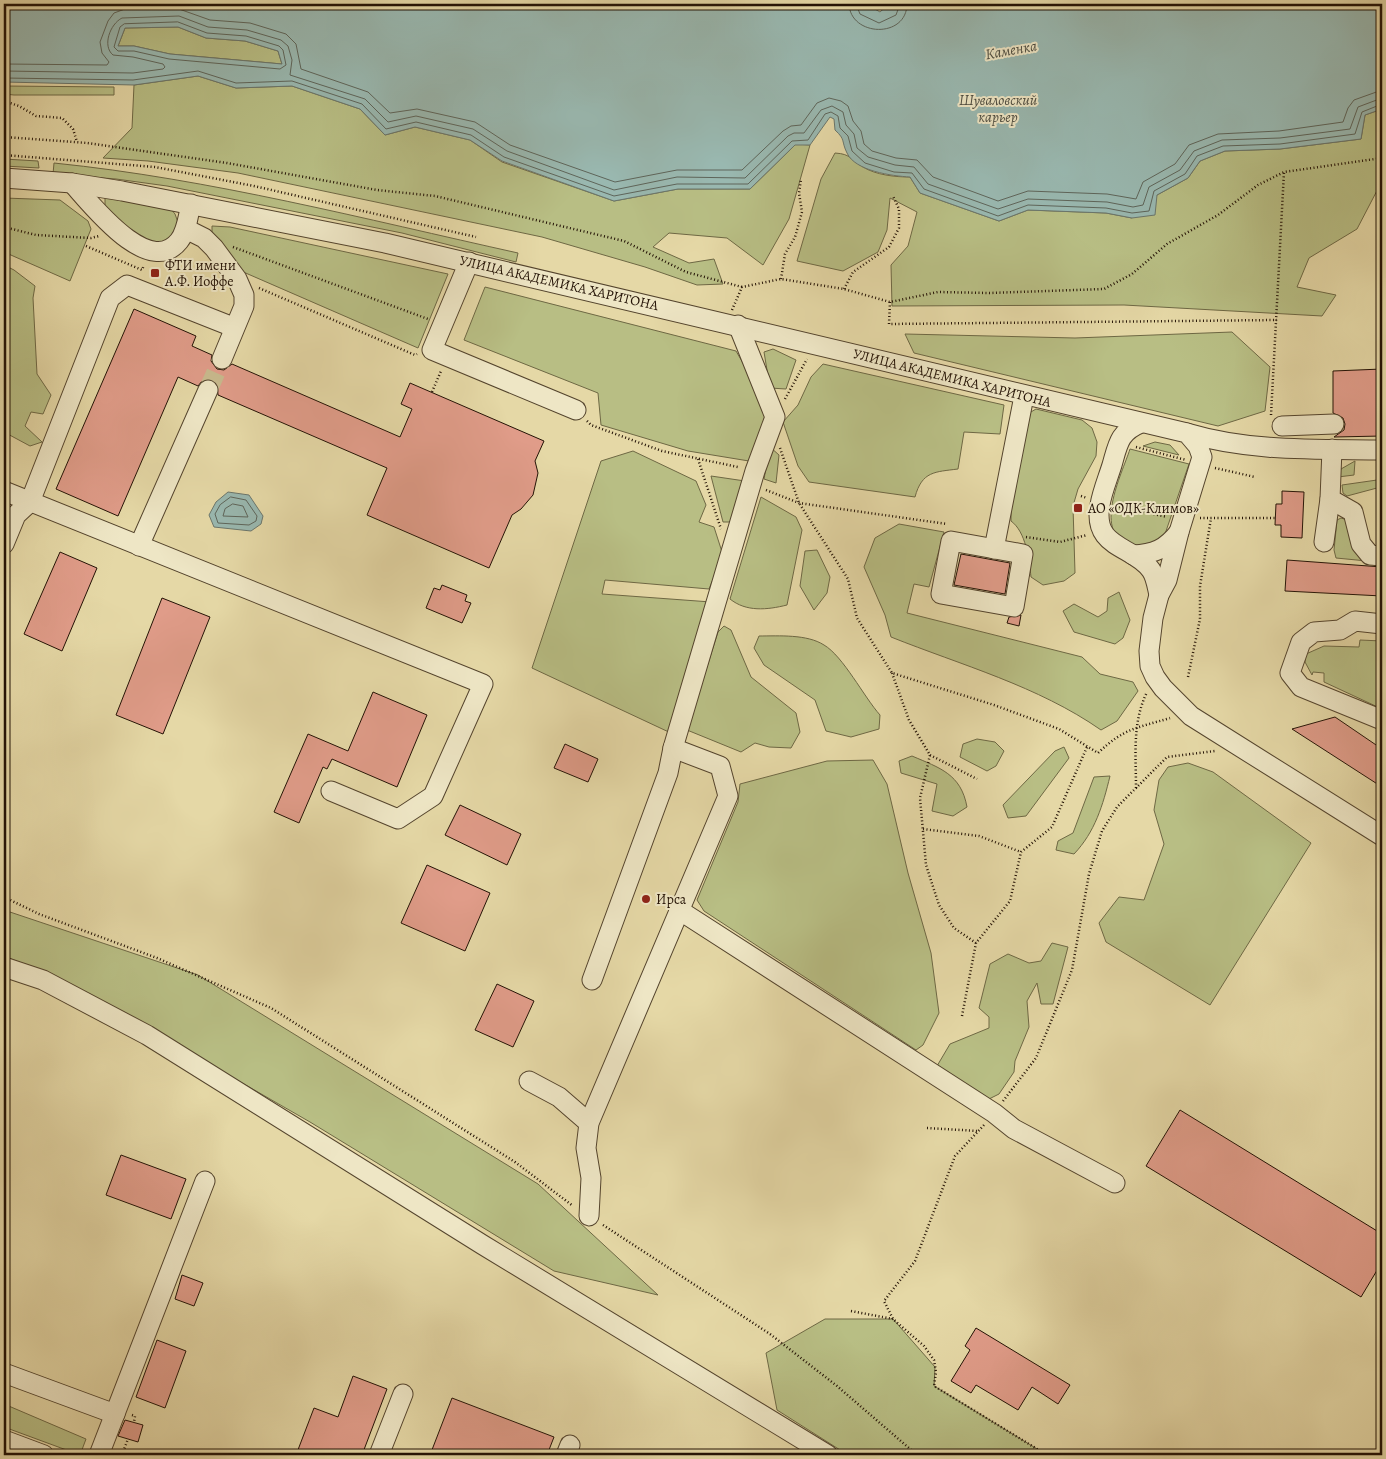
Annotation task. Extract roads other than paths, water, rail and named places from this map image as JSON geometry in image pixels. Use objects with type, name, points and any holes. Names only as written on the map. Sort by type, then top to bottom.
[{"type":"street","name":"УЛИЦА АКАДЕМИКА ХАРИТОНА","points":[[4,178],[72,183],[191,204],[469,262],[1218,442],[1281,448],[1382,450]]},
{"type":"street","points":[[72,183],[118,232],[137,246],[152,251],[167,250],[179,242],[186,229],[191,204]]},
{"type":"street","points":[[186,229],[204,238],[237,279],[244,295],[244,306],[233,327],[231,339],[222,360]]},
{"type":"street","points":[[469,262],[443,324],[440,353],[576,410]]},
{"type":"street","points":[[4,544],[16,515],[30,502],[110,298],[127,285],[233,327]]},
{"type":"street","points":[[592,980],[668,773],[673,748],[753,478],[775,417],[732,324]]},
{"type":"street","points":[[139,546],[208,390]]},
{"type":"street","points":[[994,549],[1024,396]]},
{"type":"street","points":[[1108,416],[1126,442]]},
{"type":"street","points":[[1141,423],[1129,429],[1126,442],[1100,502],[1099,517],[1102,530],[1115,546],[1133,555],[1152,571],[1159,595]]},
{"type":"street","points":[[1276,423],[1334,424]]},
{"type":"street","points":[[1187,434],[1195,440],[1202,457],[1181,525],[1167,580],[1159,595],[1150,635],[1150,666],[1162,688],[1176,707],[1382,836]]},
{"type":"street","points":[[1324,542],[1330,499],[1332,449]]},
{"type":"street","points":[[4,491],[483,684],[433,796],[398,819],[331,791]]},
{"type":"street","points":[[1330,499],[1353,512],[1361,544],[1370,555],[1382,556]]},
{"type":"street","points":[[1133,555],[1157,552],[1172,542],[1181,525]]},
{"type":"street","points":[[950,541],[994,549],[1023,554],[1014,607],[941,594],[950,541]]},
{"type":"street","points":[[1382,624],[1355,622],[1340,630],[1314,632],[1301,642],[1290,673],[1301,687],[1382,720]]},
{"type":"street","points":[[1176,707],[1195,707],[1382,822]]},
{"type":"street","points":[[589,1216],[591,1178],[586,1148],[589,1124],[728,796],[720,766],[673,748]]},
{"type":"street","points":[[679,910],[994,1113],[1014,1129],[1115,1182]]},
{"type":"street","points":[[4,967],[43,980],[147,1035],[483,1245],[828,1455]]},
{"type":"street","points":[[528,1081],[559,1097],[589,1124]]},
{"type":"street","points":[[99,1455],[205,1181]]},
{"type":"street","points":[[4,1373],[115,1414]]},
{"type":"street","points":[[380,1455],[403,1394]]},
{"type":"street","points":[[4,1440],[44,1455]]},
{"type":"water","name":"Шуваловский карьер","points":[[4,4],[866,4],[880,12],[889,4],[1382,4],[1382,109],[1365,115],[1361,139],[1280,149],[1225,151],[1200,161],[1188,178],[1157,195],[1155,215],[1132,218],[1106,213],[1028,210],[999,221],[920,193],[910,177],[884,174],[858,164],[847,153],[842,139],[835,130],[834,119],[830,117],[810,145],[795,145],[750,189],[678,189],[614,201],[502,161],[470,140],[415,127],[385,135],[360,109],[292,86],[236,88],[198,76],[134,85],[4,82]],"holes":[[[178,27],[206,38],[245,41],[278,51],[282,64],[170,54],[134,46],[118,46],[125,28]]]},
{"type":"water","points":[[228,492],[249,495],[263,516],[261,524],[251,531],[214,527],[209,515],[216,502]]},
{"type":"tunnel","points":[[208,390],[222,359]]},
{"type":"place","name":"ФТИ имени А.Ф. Иоффе","points":[[155,273]]},
{"type":"place","name":"АО «ОДК-Климов»","points":[[1078,508]]},
{"type":"place","name":"Ирса","points":[[646,899]]},
{"type":"water label","name":"Каменка","points":[[1011,50]]}]
